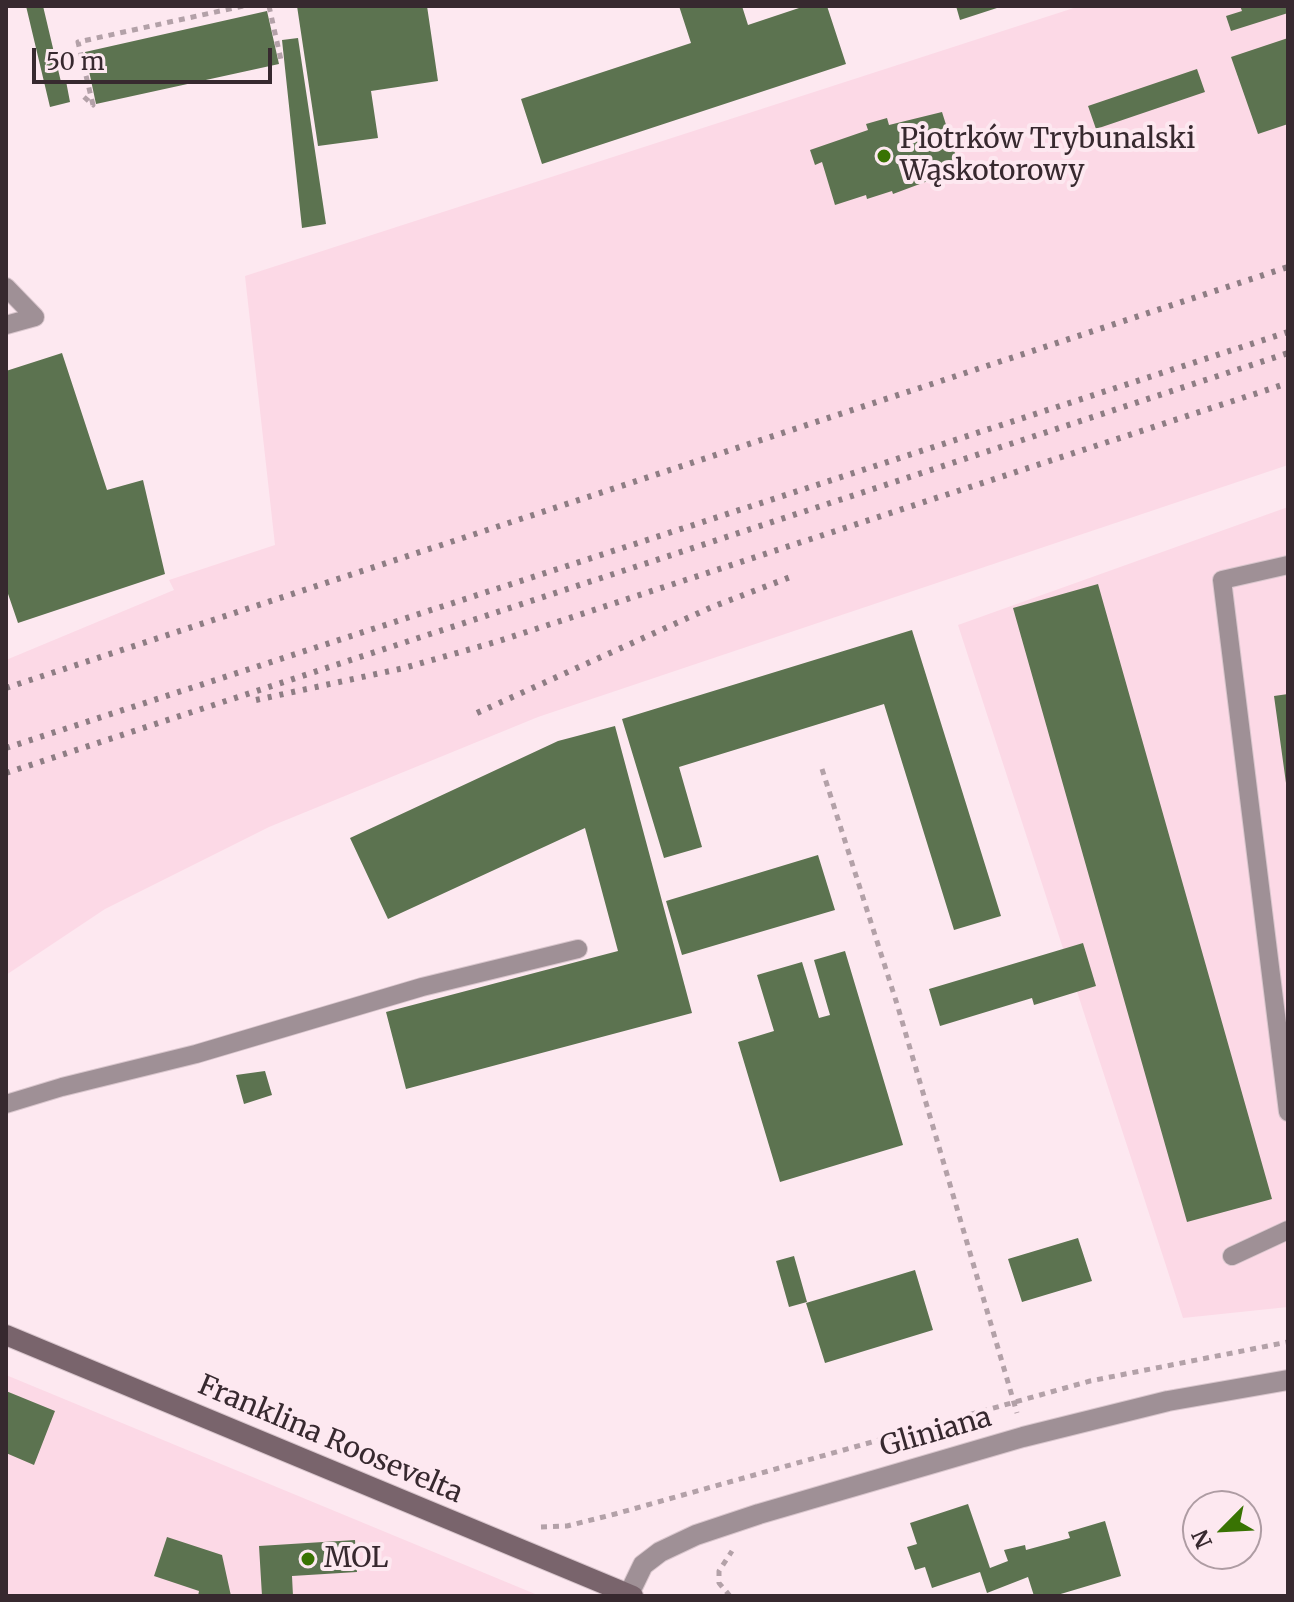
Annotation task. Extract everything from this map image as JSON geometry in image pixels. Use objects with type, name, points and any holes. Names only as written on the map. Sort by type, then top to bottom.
[{"type":"street","name":"Franklina Roosevelta","points":[[6,1335],[631,1595]]},
{"type":"street","name":"Gliniana","points":[[631,1595],[643,1565],[696,1535],[1023,1437],[1168,1401],[1288,1380]]},
{"type":"lane","points":[[6,287],[35,317],[6,325]]},
{"type":"lane","points":[[1288,565],[1222,580],[1288,1112]]},
{"type":"lane","points":[[6,1104],[196,1054],[422,987],[578,949]]},
{"type":"lane","points":[[1232,1256],[1288,1230]]},
{"type":"path","points":[[84,97],[93,105],[78,42],[243,6]]},
{"type":"path","points":[[269,6],[281,60]]},
{"type":"path","points":[[822,769],[897,1004],[1023,1437]]},
{"type":"path","points":[[528,1523],[556,1528],[603,1517],[1014,1402],[1190,1358],[1288,1342]]},
{"type":"shaded area","points":[[1080,6],[1288,6],[1288,465],[538,717],[269,827],[105,909],[6,975],[6,660],[174,590],[169,580],[275,545],[245,276]]},
{"type":"shaded area","points":[[1288,507],[1288,1307],[1183,1318],[958,625]]},
{"type":"shaded area","points":[[6,1375],[540,1596],[6,1596]]},
{"type":"building","points":[[26,6],[43,6],[61,82],[66,81],[70,102],[50,107]]},
{"type":"building","points":[[297,6],[427,6],[438,81],[371,91],[378,138],[318,146]]},
{"type":"building","points":[[679,6],[742,6],[748,25],[805,6],[827,6],[846,64],[542,164],[521,99],[691,43]]},
{"type":"building","points":[[956,6],[1000,6],[1000,7],[960,20]]},
{"type":"building","points":[[1240,6],[1287,6],[1288,13],[1231,31],[1226,16],[1242,11]]},
{"type":"building","points":[[267,11],[279,64],[96,104],[85,52]]},
{"type":"building","points":[[298,38],[326,224],[302,228],[282,40]]},
{"type":"building","points":[[1288,38],[1288,124],[1258,134],[1231,57]]},
{"type":"building","points":[[1197,69],[1205,92],[1096,129],[1088,106]]},
{"type":"building","name":"Piotrków Trybunalski Wąskotorowy","points":[[942,112],[960,169],[893,194],[892,191],[867,199],[866,195],[835,205],[822,162],[815,165],[810,150],[868,130],[866,124],[887,118],[889,125]]},
{"type":"building","points":[[62,353],[107,490],[143,480],[165,574],[18,623],[6,588],[6,371]]},
{"type":"building","points":[[1098,584],[1272,1199],[1187,1222],[1013,608]]},
{"type":"building","points":[[912,630],[1001,916],[954,930],[884,704],[679,767],[702,847],[664,858],[622,719]]},
{"type":"building","points":[[1288,694],[1288,783],[1286,783],[1274,696]]},
{"type":"building","points":[[615,726],[692,1013],[406,1089],[386,1012],[618,951],[585,828],[388,919],[350,838],[558,741]]},
{"type":"building","points":[[818,855],[835,910],[682,955],[666,901]]},
{"type":"building","points":[[1083,943],[1096,986],[1034,1005],[1032,998],[940,1026],[929,989]]},
{"type":"building","points":[[845,951],[903,1145],[780,1182],[738,1042],[774,1031],[757,975],[802,962],[819,1018],[830,1015],[814,960]]},
{"type":"building","points":[[265,1071],[272,1095],[244,1104],[236,1075]]},
{"type":"building","points":[[1078,1238],[1092,1281],[1022,1302],[1008,1259]]},
{"type":"building","points":[[794,1256],[807,1302],[789,1307],[776,1261]]},
{"type":"building","points":[[915,1270],[933,1330],[825,1363],[806,1303]]},
{"type":"building","points":[[6,1391],[55,1411],[34,1465],[6,1453]]},
{"type":"building","points":[[968,1504],[990,1568],[1008,1561],[1004,1550],[1025,1545],[1026,1550],[1070,1538],[1068,1532],[1105,1521],[1121,1576],[1054,1596],[1034,1596],[1028,1577],[987,1593],[980,1572],[932,1588],[925,1567],[915,1570],[907,1547],[917,1544],[910,1523]]},
{"type":"building","points":[[167,1537],[222,1555],[231,1596],[198,1596],[199,1591],[154,1576]]},
{"type":"building","name":"MOL","points":[[355,1540],[357,1572],[292,1576],[293,1596],[262,1596],[259,1546]]},
{"type":"railway","points":[[6,688],[1288,267]]},
{"type":"railway","points":[[6,748],[1288,332]]},
{"type":"railway","points":[[6,773],[1288,353]]},
{"type":"railway","points":[[256,700],[404,668],[499,641],[1288,383]]},
{"type":"railway","points":[[477,713],[712,607],[793,576]]},
{"type":"place","name":"Piotrków Trybunalski Wąskotorowy","points":[[884,156]]},
{"type":"place","name":"MOL","points":[[308,1559]]}]
